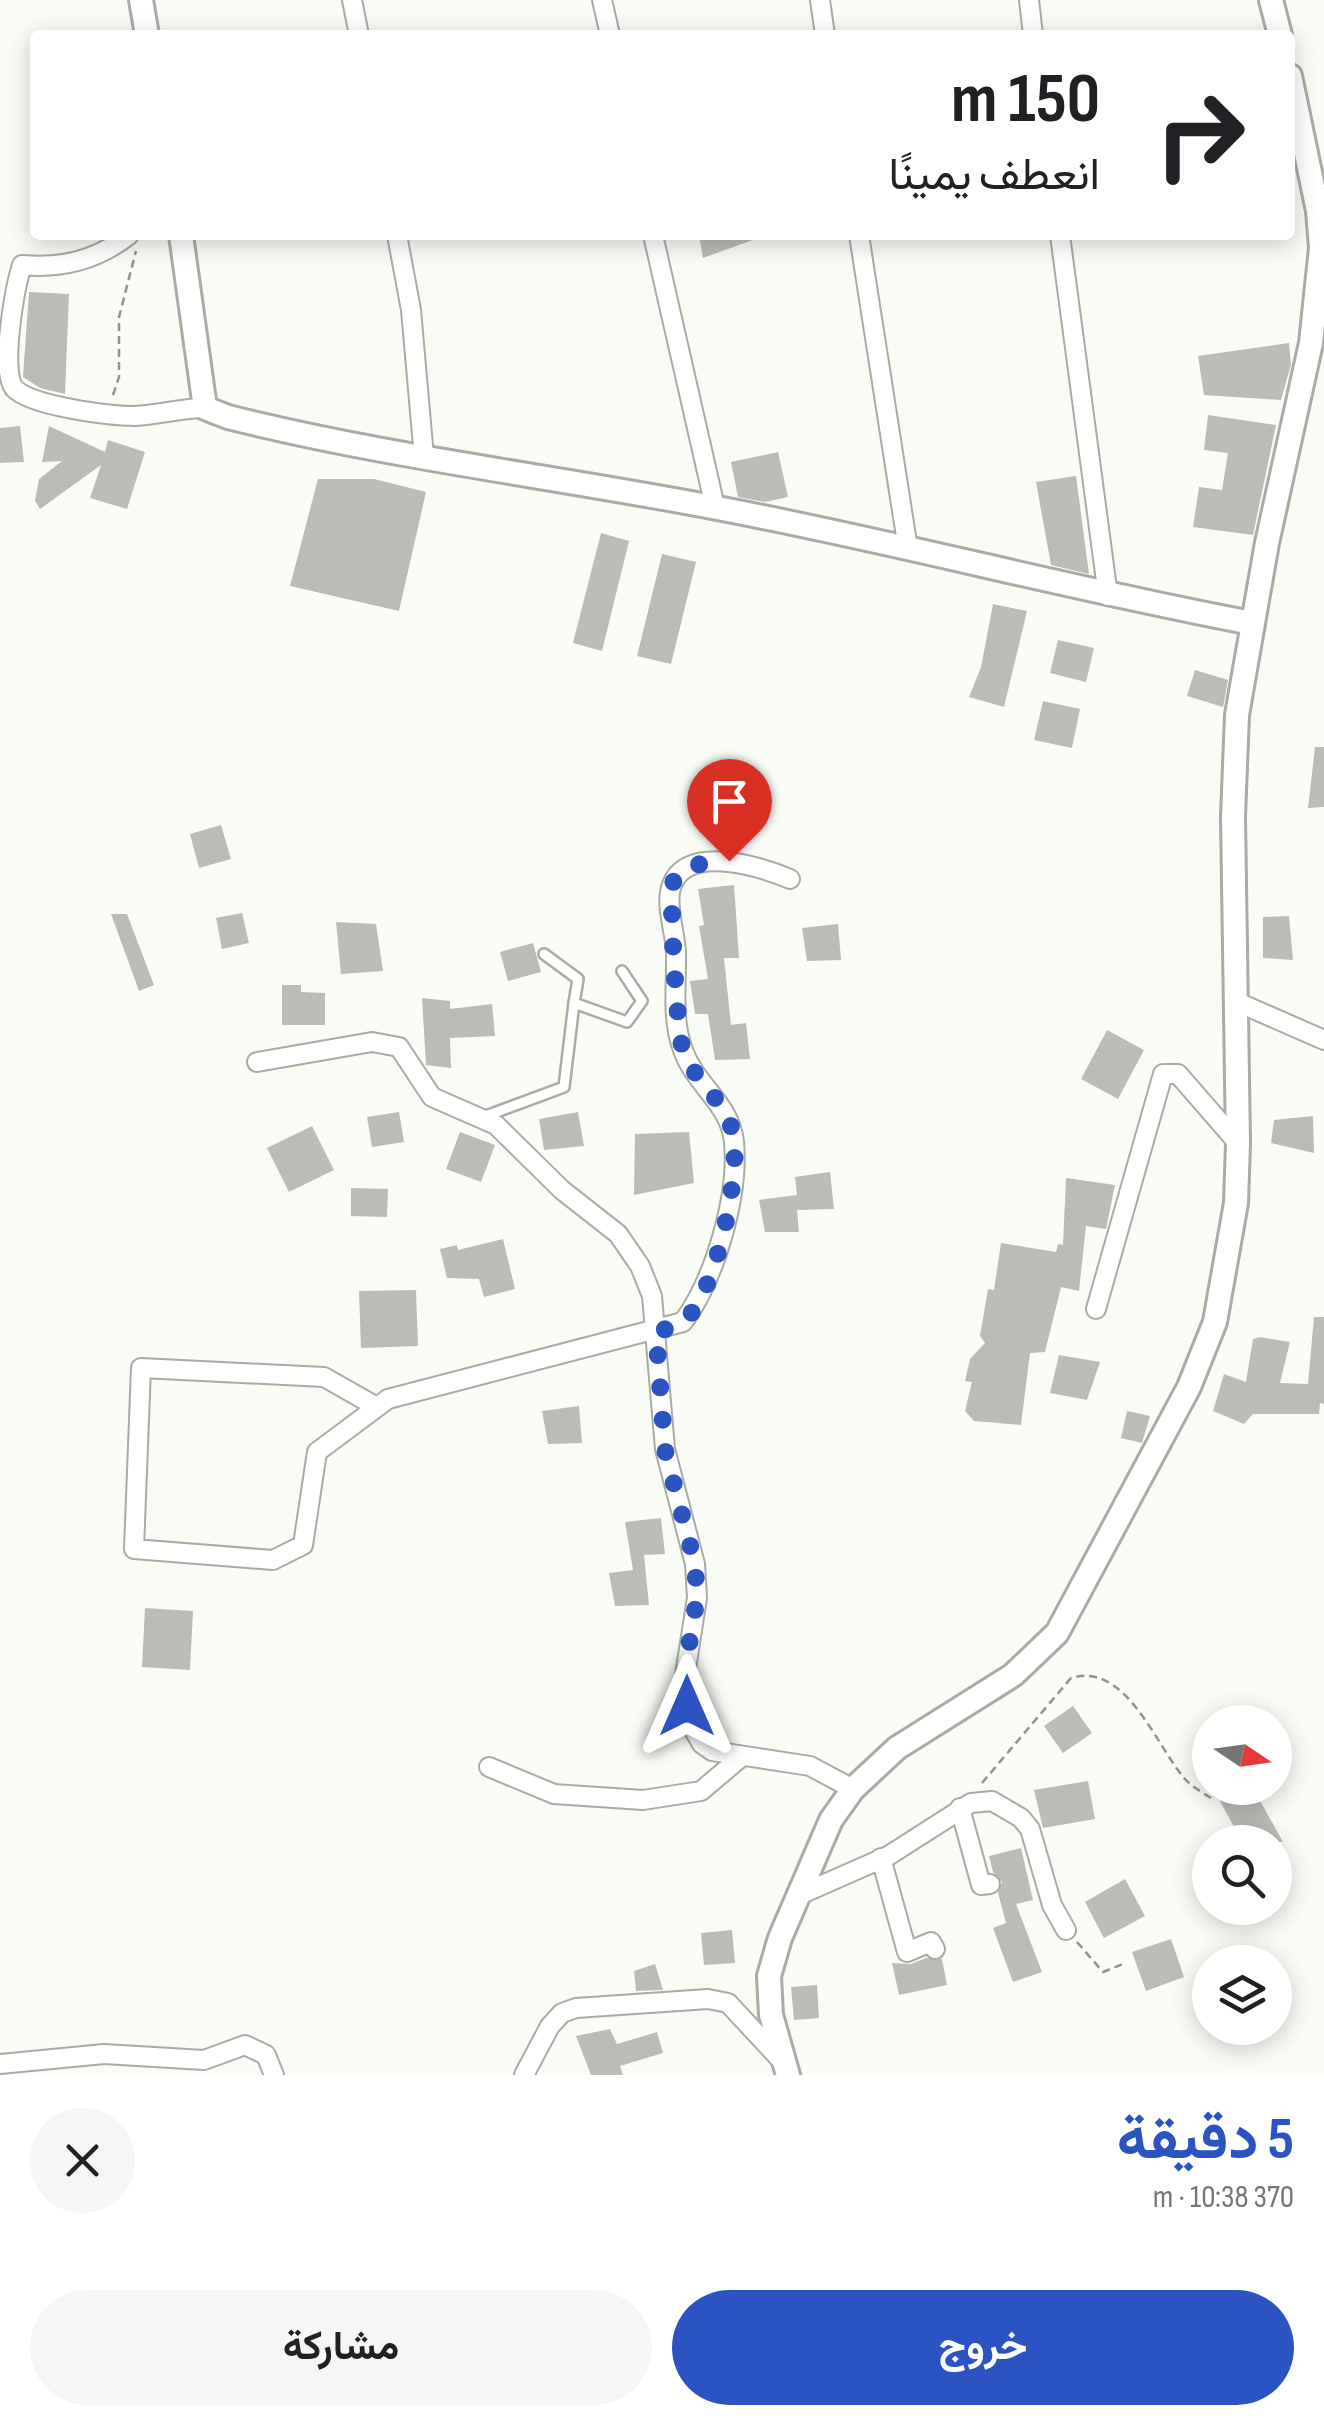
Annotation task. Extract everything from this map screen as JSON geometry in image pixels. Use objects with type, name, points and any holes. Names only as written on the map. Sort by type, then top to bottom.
[{"type":"street","points":[[142,0],[146,30]]},
{"type":"street","points":[[352,0],[358,30]]},
{"type":"street","points":[[602,0],[609,30]]},
{"type":"street","points":[[820,0],[825,30]]},
{"type":"street","points":[[1029,0],[1033,30]]},
{"type":"street","points":[[1271,0],[1279,30]]},
{"type":"street","points":[[784,2067],[770,2014],[770,1976],[797,1896],[830,1820],[852,1790],[897,1748],[1013,1675],[1056,1633],[1203,1358],[1223,1287],[1236,1202],[1238,1143],[1233,768],[1252,622],[1312,343],[1323,252],[1295,100]]},
{"type":"street","points":[[182,240],[205,408]]},
{"type":"street","points":[[398,240],[411,310],[424,457]]},
{"type":"street","points":[[655,240],[714,507]]},
{"type":"street","points":[[860,240],[908,549]]},
{"type":"street","points":[[1061,240],[1108,596]]},
{"type":"street","points":[[0,262],[70,264],[132,243]]},
{"type":"street","points":[[22,265],[12,312],[10,379],[15,390],[70,408],[138,416],[177,408],[205,408],[284,430],[714,507],[1108,596],[1252,622]]},
{"type":"street","points":[[377,1407],[324,1377],[140,1368],[134,1549],[273,1560],[303,1545],[318,1452],[388,1399],[683,1322],[698,1302],[714,1267],[734,1161],[729,1121],[684,1054],[677,1026],[674,928],[669,896],[672,882],[686,869],[729,861],[790,879]]},
{"type":"street","points":[[1235,1000],[1324,1040]]},
{"type":"street","points":[[258,1062],[372,1042],[399,1047],[432,1098],[496,1126],[562,1190],[618,1234],[640,1266],[652,1296],[665,1450],[695,1564],[697,1598],[684,1675],[692,1728],[702,1744],[724,1756],[810,1766],[852,1790]]},
{"type":"street","points":[[1096,1309],[1163,1074],[1178,1074],[1238,1143]]},
{"type":"street","points":[[488,1768],[554,1794],[644,1800],[701,1792],[740,1758]]},
{"type":"street","points":[[797,1896],[919,1838],[960,1808],[979,1800],[992,1801],[1021,1818],[1036,1841],[1052,1906],[1066,1930]]},
{"type":"street","points":[[960,1808],[981,1885],[990,1884]]},
{"type":"street","points":[[881,1858],[907,1952],[932,1942],[935,1948]]},
{"type":"street","points":[[524,2075],[550,2026],[562,2013],[576,2008],[708,1999],[728,2003],[784,2067]]},
{"type":"street","points":[[0,2064],[104,2054],[204,2060],[245,2045],[266,2055],[274,2075]]},
{"type":"lane","points":[[480,1118],[564,1087],[578,979],[544,954]]},
{"type":"lane","points":[[574,1003],[627,1022],[642,1001],[622,971]]},
{"type":"path","points":[[105,414],[119,377],[119,318],[132,243]]},
{"type":"path","points":[[960,1808],[1071,1678],[1088,1673],[1104,1679],[1132,1704],[1192,1785]]},
{"type":"path","points":[[1066,1930],[1103,1972],[1125,1964]]},
{"type":"building","points":[[700,240],[753,240],[703,258]]},
{"type":"building","points":[[29,292],[69,294],[65,394],[40,388],[23,377]]},
{"type":"building","points":[[1289,343],[1291,365],[1281,400],[1204,395],[1198,356]]},
{"type":"building","points":[[1208,415],[1276,425],[1253,535],[1193,527],[1199,487],[1222,490],[1228,453],[1204,450]]},
{"type":"building","points":[[20,426],[24,462],[0,463],[0,428]]},
{"type":"building","points":[[49,426],[105,452],[108,440],[145,452],[127,509],[90,498],[101,465],[40,509],[35,501],[39,479],[62,461],[42,462]]},
{"type":"building","points":[[778,452],[788,497],[765,502],[738,497],[731,462]]},
{"type":"building","points":[[1076,476],[1089,574],[1051,565],[1036,482]]},
{"type":"building","points":[[318,479],[374,479],[426,492],[399,611],[290,586]]},
{"type":"building","points":[[601,533],[629,541],[602,651],[573,643]]},
{"type":"building","points":[[662,554],[696,562],[671,664],[637,656]]},
{"type":"building","points":[[993,604],[1027,611],[1004,707],[969,697],[981,667]]},
{"type":"building","points":[[1058,640],[1094,648],[1086,682],[1050,673]]},
{"type":"building","points":[[1195,670],[1228,680],[1223,707],[1187,696]]},
{"type":"building","points":[[1043,701],[1080,709],[1072,748],[1034,740]]},
{"type":"building","points":[[1315,747],[1324,747],[1324,807],[1308,808]]},
{"type":"building","points":[[221,825],[231,859],[199,868],[190,834]]},
{"type":"building","points":[[734,885],[739,958],[724,958],[731,1025],[746,1023],[750,1059],[715,1060],[708,1014],[695,1014],[690,981],[708,979],[699,926],[704,925],[698,889]]},
{"type":"building","points":[[242,913],[249,943],[222,949],[216,918]]},
{"type":"building","points":[[111,914],[127,914],[154,985],[139,991]]},
{"type":"building","points":[[1289,916],[1293,960],[1263,958],[1263,917]]},
{"type":"building","points":[[336,922],[376,924],[383,971],[341,974]]},
{"type":"building","points":[[838,924],[841,960],[807,961],[802,928]]},
{"type":"building","points":[[533,943],[541,972],[508,981],[500,952]]},
{"type":"building","points":[[282,985],[301,985],[301,992],[325,993],[325,1025],[282,1025]]},
{"type":"building","points":[[422,998],[450,1001],[450,1009],[492,1004],[495,1036],[450,1038],[451,1068],[426,1065]]},
{"type":"building","points":[[1107,1030],[1144,1050],[1118,1099],[1081,1079]]},
{"type":"building","points":[[399,1112],[404,1142],[372,1147],[367,1117]]},
{"type":"building","points":[[578,1112],[584,1146],[544,1150],[539,1119]]},
{"type":"building","points":[[1313,1116],[1314,1153],[1271,1143],[1274,1120]]},
{"type":"building","points":[[312,1126],[334,1170],[289,1192],[267,1148]]},
{"type":"building","points":[[460,1132],[495,1145],[481,1182],[446,1169]]},
{"type":"building","points":[[689,1132],[694,1183],[634,1195],[635,1134]]},
{"type":"building","points":[[830,1172],[834,1209],[797,1210],[799,1232],[765,1232],[759,1200],[797,1195],[795,1177]]},
{"type":"building","points":[[1066,1178],[1115,1185],[1106,1229],[1086,1226],[1079,1291],[1061,1287],[1045,1352],[1030,1353],[1021,1425],[974,1421],[965,1411],[972,1382],[965,1381],[970,1359],[985,1343],[980,1336],[988,1289],[994,1290],[1001,1243],[1056,1252],[1058,1244],[1063,1245]]},
{"type":"building","points":[[351,1188],[388,1189],[387,1217],[351,1216]]},
{"type":"building","points":[[503,1239],[515,1289],[484,1297],[479,1279],[447,1278],[440,1249],[457,1245],[458,1250]]},
{"type":"building","points":[[416,1290],[418,1346],[361,1348],[359,1291]]},
{"type":"building","points":[[1314,1317],[1324,1317],[1324,1404],[1320,1403],[1319,1414],[1253,1414],[1244,1424],[1213,1411],[1224,1374],[1246,1382],[1253,1339],[1260,1337],[1290,1342],[1280,1383],[1308,1384]]},
{"type":"building","points":[[1059,1355],[1100,1362],[1087,1400],[1050,1393]]},
{"type":"building","points":[[579,1406],[582,1443],[548,1444],[542,1411]]},
{"type":"building","points":[[1127,1411],[1150,1416],[1142,1443],[1121,1438]]},
{"type":"building","points":[[661,1518],[665,1554],[644,1555],[649,1605],[615,1606],[609,1573],[633,1570],[625,1522]]},
{"type":"building","points":[[145,1608],[193,1611],[190,1670],[142,1667]]},
{"type":"building","points":[[1073,1706],[1092,1733],[1063,1753],[1044,1726]]},
{"type":"building","points":[[1088,1781],[1095,1819],[1043,1828],[1034,1790]]},
{"type":"building","points":[[1222,1805],[1262,1805],[1274,1825],[1233,1825]]},
{"type":"building","points":[[1021,1848],[1033,1900],[1016,1904],[1042,1972],[1013,1982],[993,1928],[1006,1923],[998,1893],[1002,1882],[993,1872],[989,1856]]},
{"type":"building","points":[[1125,1879],[1145,1916],[1104,1938],[1085,1902]]},
{"type":"building","points":[[732,1930],[735,1963],[704,1965],[701,1933]]},
{"type":"building","points":[[1171,1939],[1184,1977],[1146,1991],[1132,1952]]},
{"type":"building","points":[[926,1958],[942,1959],[947,1985],[899,1995],[892,1963],[911,1964]]},
{"type":"building","points":[[655,1964],[663,1990],[636,1991],[634,1971]]},
{"type":"building","points":[[817,1985],[819,2018],[794,2020],[791,1987]]},
{"type":"building","points":[[610,2029],[617,2044],[657,2032],[663,2053],[620,2066],[623,2075],[591,2075],[576,2036]]},
{"type":"route","points":[[687,1706],[684,1675],[697,1598],[695,1564],[665,1450],[656,1332],[683,1322],[698,1302],[714,1267],[731,1184],[734,1139],[722,1105],[684,1054],[677,1026],[676,957],[669,896],[672,882],[686,869],[729,861]]}]
